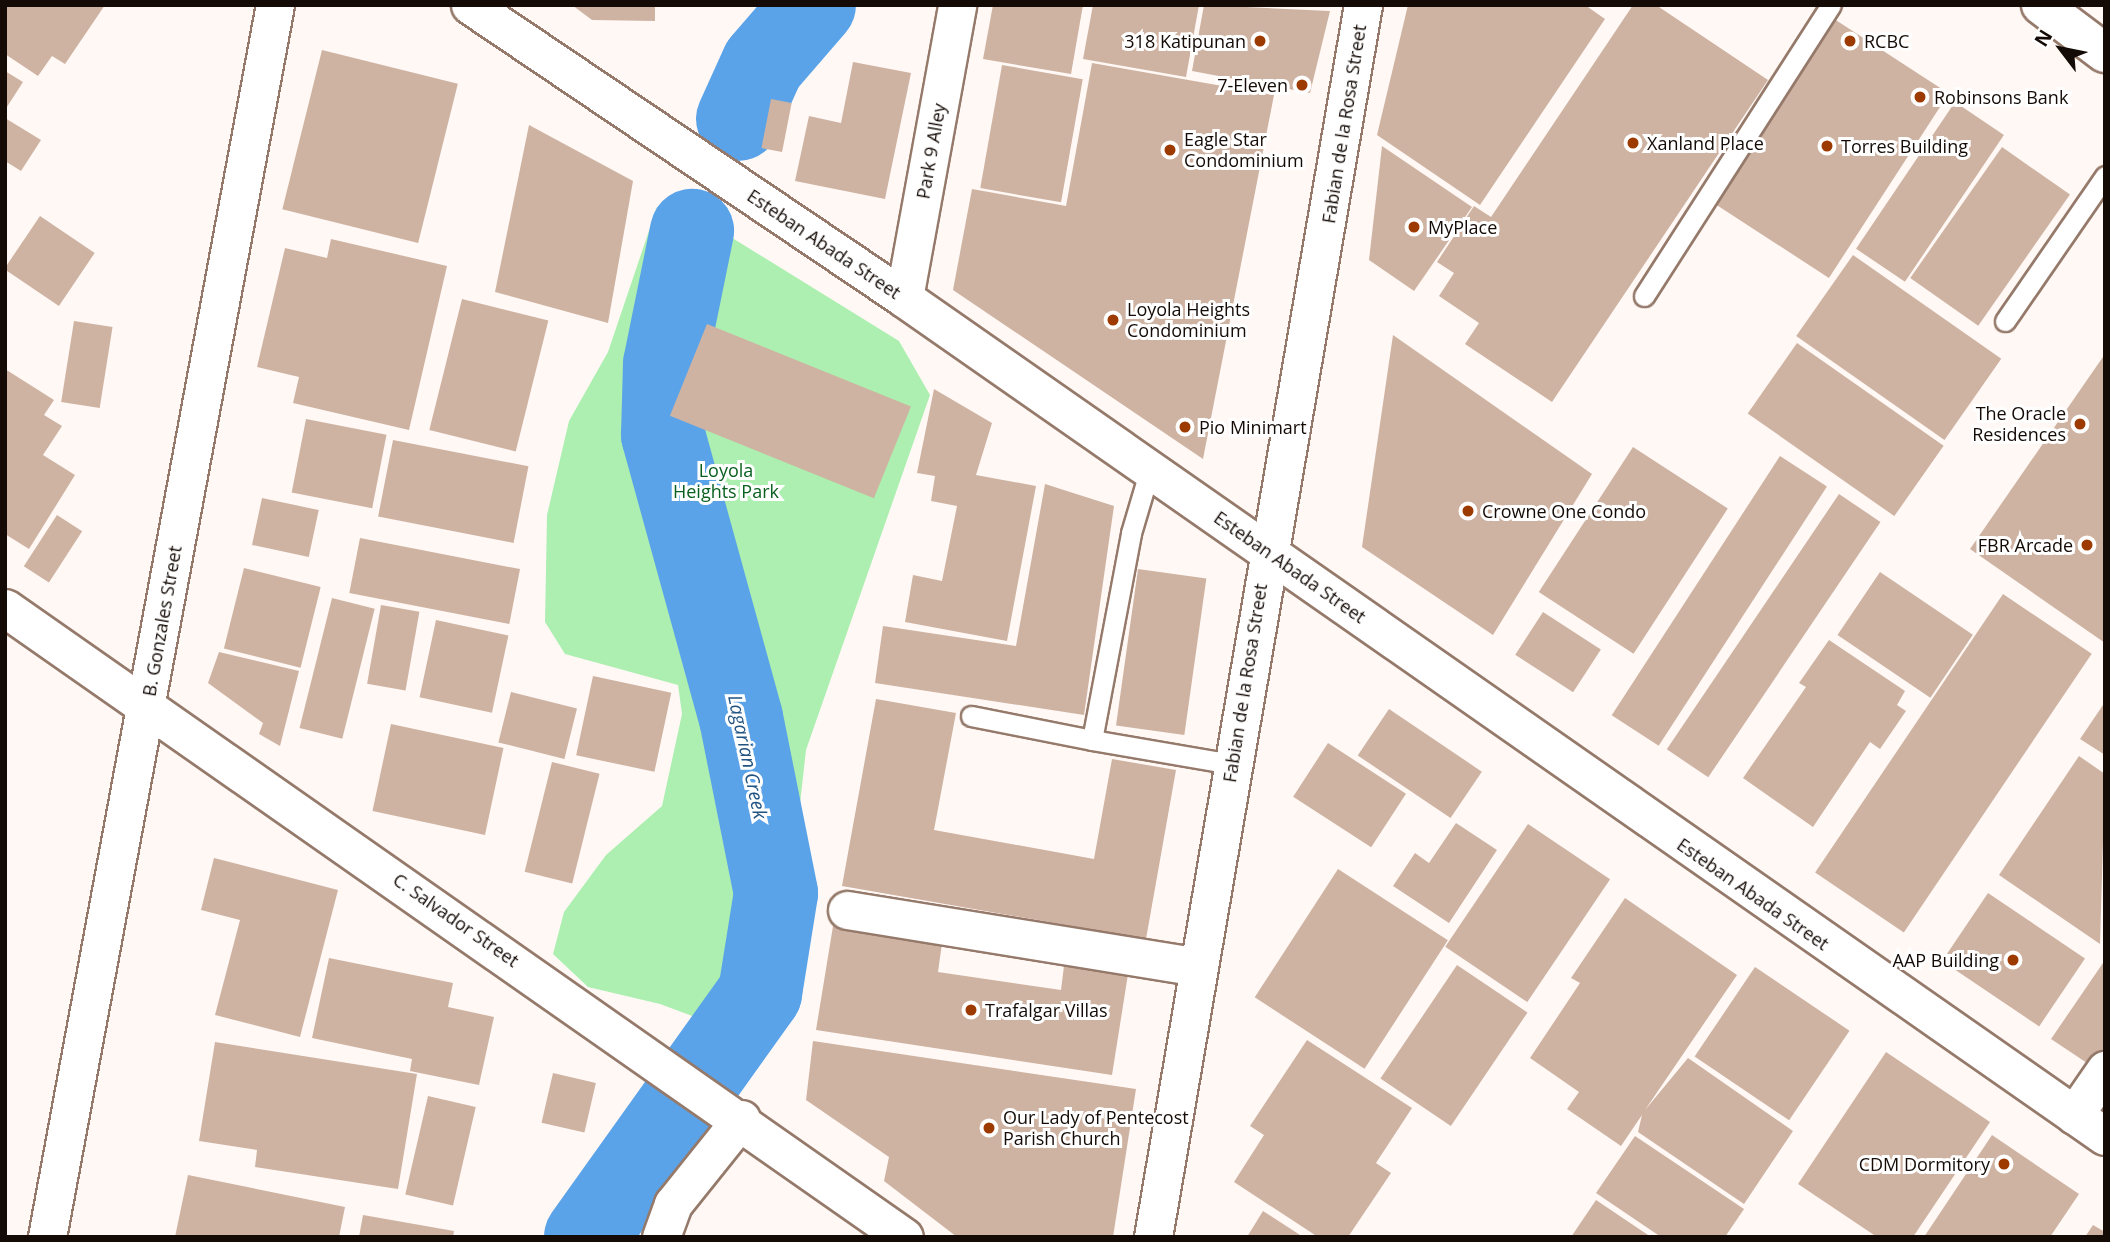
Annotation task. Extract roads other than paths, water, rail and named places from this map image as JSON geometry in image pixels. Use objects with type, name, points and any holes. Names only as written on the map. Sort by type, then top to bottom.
[{"type":"main road","points":[[2041,5],[2105,53]]},
{"type":"street","name":"B. Gonzales Street","points":[[47,1237],[275,5]]},
{"type":"street","name":"Esteban Abada Street","points":[[470,5],[904,298],[2105,1136]]},
{"type":"street","name":"Park 9 Alley","points":[[904,298],[957,5]]},
{"type":"street","name":"Fabian de la Rosa Street","points":[[1153,1237],[1267,551],[1342,156],[1363,5]]},
{"type":"street","name":"C. Salvador Street","points":[[5,608],[146,703],[741,1119],[904,1237]]},
{"type":"street","points":[[848,909],[1198,967]]},
{"type":"street","points":[[2074,1115],[2105,1070]]},
{"type":"street","points":[[661,1237],[673,1204],[741,1119]]},
{"type":"lane","points":[[1644,296],[1831,5]]},
{"type":"lane","points":[[2005,321],[2105,176]]},
{"type":"lane","points":[[1092,740],[1130,533],[1150,469]]},
{"type":"lane","points":[[971,716],[1232,764]]},
{"type":"waterway","name":"Lagarian Creek","points":[[738,119],[763,64],[814,5]]},
{"type":"waterway","name":"Lagarian Creek","points":[[586,1237],[760,993],[776,893],[741,718],[663,435],[665,364],[692,231]]},
{"type":"place","name":"318 Katipunan","points":[[1260,41]]},
{"type":"place","name":"RCBC","points":[[1850,41]]},
{"type":"place","name":"7-Eleven","points":[[1302,85]]},
{"type":"place","name":"Robinsons Bank","points":[[1920,97]]},
{"type":"place","name":"Xanland Place","points":[[1633,143]]},
{"type":"place","name":"Torres Building","points":[[1827,146]]},
{"type":"place","name":"Eagle Star Condominium","points":[[1170,150]]},
{"type":"place","name":"MyPlace","points":[[1414,227]]},
{"type":"place","name":"Loyola Heights Condominium","points":[[1113,320]]},
{"type":"place","name":"The Oracle Residences","points":[[2080,424]]},
{"type":"place","name":"Pio Minimart","points":[[1185,427]]},
{"type":"place","name":"Crowne One Condo","points":[[1468,511]]},
{"type":"place","name":"FBR Arcade","points":[[2087,545]]},
{"type":"place","name":"AAP Building","points":[[2013,960]]},
{"type":"place","name":"Trafalgar Villas","points":[[971,1010]]},
{"type":"place","name":"Our Lady of Pentecost Parish Church","points":[[989,1128]]},
{"type":"place","name":"CDM Dormitory","points":[[2004,1164]]},
{"type":"park label","name":"Loyola Heights Park","points":[[726,482]]}]
